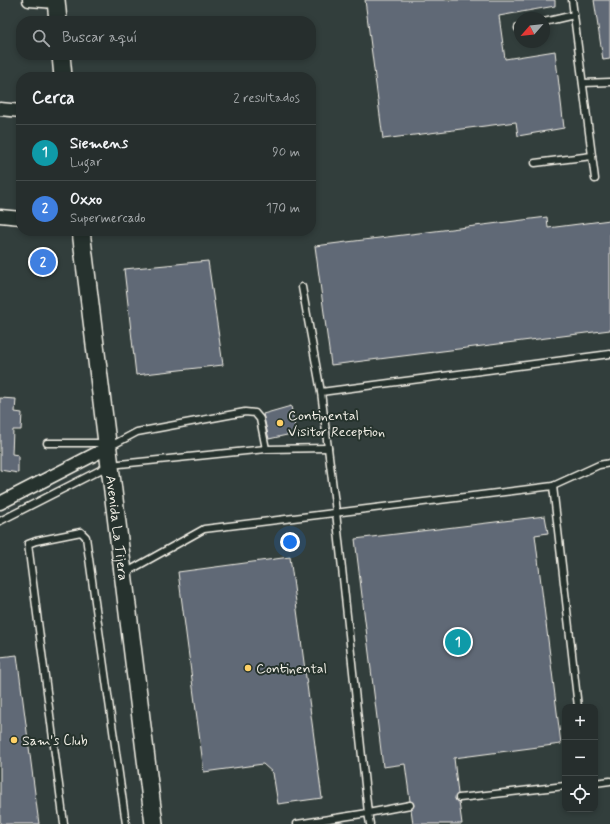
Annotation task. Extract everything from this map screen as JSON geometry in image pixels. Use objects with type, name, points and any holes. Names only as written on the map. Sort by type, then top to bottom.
[{"type":"main road","points":[[56,1],[58,16]]},
{"type":"main road","points":[[61,60],[63,72]]},
{"type":"main road","name":"Avenida La Tijera","points":[[82,236],[106,445],[110,465],[154,824]]},
{"type":"street","points":[[29,0],[56,1]]},
{"type":"street","points":[[0,109],[16,111]]},
{"type":"street","points":[[0,216],[16,218]]},
{"type":"street","points":[[0,503],[106,445]]},
{"type":"lane","points":[[572,0],[595,179]]},
{"type":"lane","points":[[550,21],[574,15]]},
{"type":"lane","points":[[583,83],[610,82]]},
{"type":"lane","points":[[535,163],[592,156]]},
{"type":"lane","points":[[302,287],[321,392],[336,512],[370,824]]},
{"type":"lane","points":[[321,392],[610,354]]},
{"type":"lane","points":[[47,443],[106,445],[138,432],[245,412],[255,413],[260,419],[266,449]]},
{"type":"lane","points":[[0,521],[110,465],[266,449],[328,448]]},
{"type":"lane","points":[[123,574],[204,529],[553,486],[599,465],[610,463]]},
{"type":"lane","points":[[553,486],[578,704]]},
{"type":"lane","points":[[64,824],[28,544],[81,532],[86,537],[126,824]]},
{"type":"lane","points":[[598,783],[610,781]]},
{"type":"lane","points":[[459,798],[562,786]]},
{"type":"lane","points":[[297,824],[410,805]]},
{"type":"building","points":[[365,0],[555,0],[555,6],[514,12],[514,13],[499,16],[505,59],[555,51],[564,128],[518,136],[516,122],[383,139]]},
{"type":"building","points":[[594,0],[610,0],[610,59],[603,60]]},
{"type":"building","points":[[547,217],[548,228],[610,220],[610,330],[331,365],[315,246]]},
{"type":"building","points":[[208,261],[223,365],[136,375],[124,269]]},
{"type":"building","points":[[0,398],[16,399],[15,412],[22,413],[21,430],[13,430],[12,454],[18,455],[18,473],[0,470]]},
{"type":"building","name":"Continental Visitor Reception","points":[[291,406],[296,433],[269,439],[263,414]]},
{"type":"building","points":[[545,516],[548,533],[535,535],[561,744],[454,758],[458,794],[455,799],[459,802],[462,824],[413,824],[411,809],[414,805],[410,801],[405,764],[383,767],[355,539]]},
{"type":"building","name":"Continental","points":[[290,557],[322,798],[278,804],[273,773],[263,764],[204,772],[178,572]]},
{"type":"building","name":"Sam's Club","points":[[17,655],[39,824],[0,824],[0,657]]},
{"type":"place","name":"Oxxo","points":[[43,262]]},
{"type":"place","name":"Continental Visitor Reception","points":[[280,423]]},
{"type":"place","name":"Siemens","points":[[458,642]]},
{"type":"place","name":"Continental","points":[[248,668]]},
{"type":"place","name":"Sam's Club","points":[[14,740]]}]
